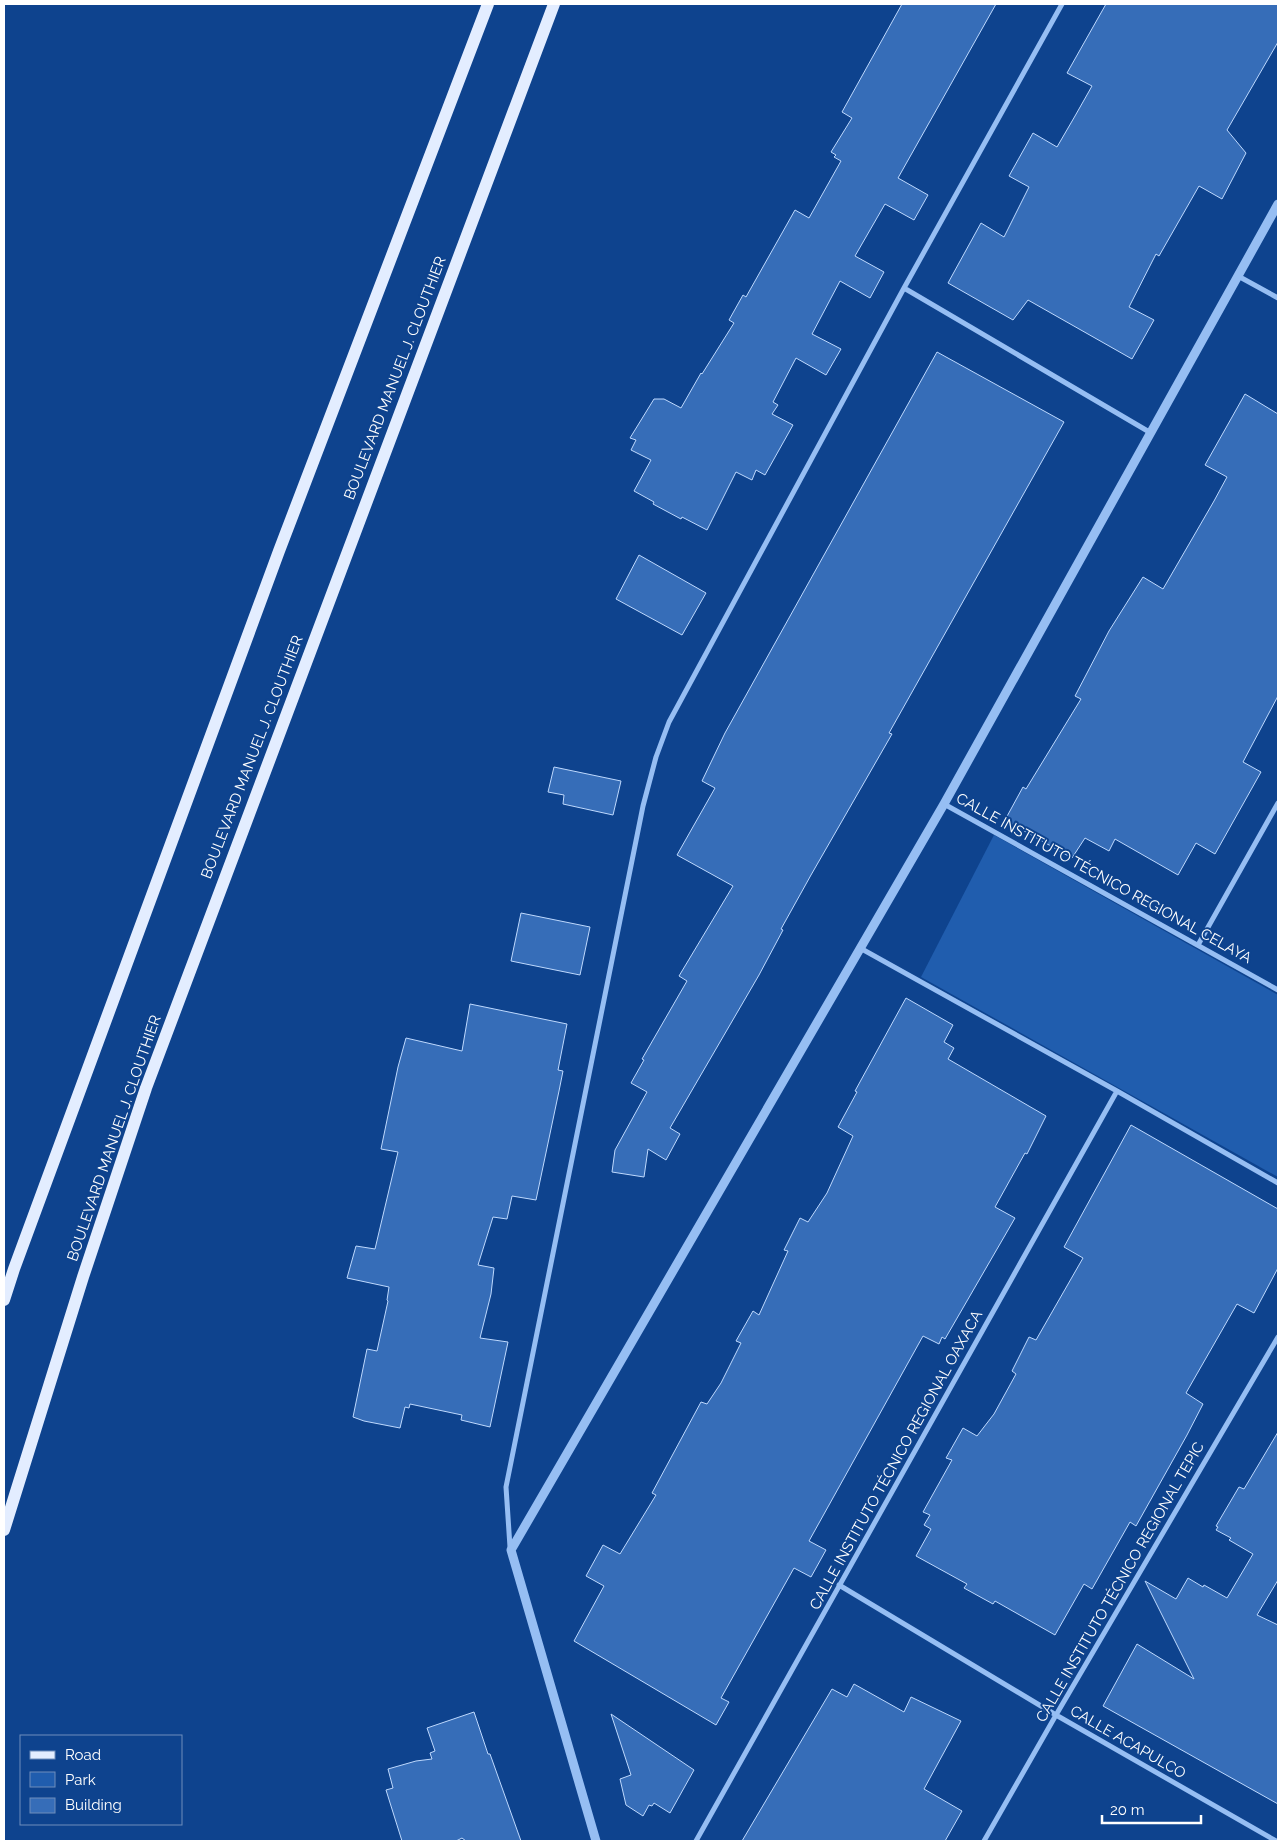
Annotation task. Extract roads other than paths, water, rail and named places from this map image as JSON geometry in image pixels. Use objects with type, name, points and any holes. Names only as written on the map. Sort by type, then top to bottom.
[{"type":"main road","points":[[4,1300],[20,1250],[279,551],[488,4]]},
{"type":"main road","name":"BOULEVARD MANUEL J. CLOUTHIER","points":[[4,1530],[83,1277],[146,1088],[554,4]]},
{"type":"street","points":[[596,1841],[511,1550],[506,1487],[639,826],[656,757],[669,722],[904,288],[1062,4]]},
{"type":"street","points":[[511,1550],[944,804],[1278,204]]},
{"type":"street","points":[[1238,276],[1278,298]]},
{"type":"street","points":[[904,288],[1151,433]]},
{"type":"street","points":[[1198,945],[1278,803]]},
{"type":"street","name":"CALLE INSTITUTO TÉCNICO REGIONAL CELAYA","points":[[944,804],[1278,990]]},
{"type":"street","points":[[859,948],[1278,1183]]},
{"type":"street","name":"CALLE INSTITUTO TÉCNICO REGIONAL OAXACA","points":[[696,1841],[1117,1091]]},
{"type":"street","name":"CALLE INSTITUTO TÉCNICO REGIONAL TEPIC","points":[[984,1841],[1056,1714],[1278,1338]]},
{"type":"street","name":"CALLE ACAPULCO","points":[[840,1585],[1056,1714],[1276,1841]]}]
